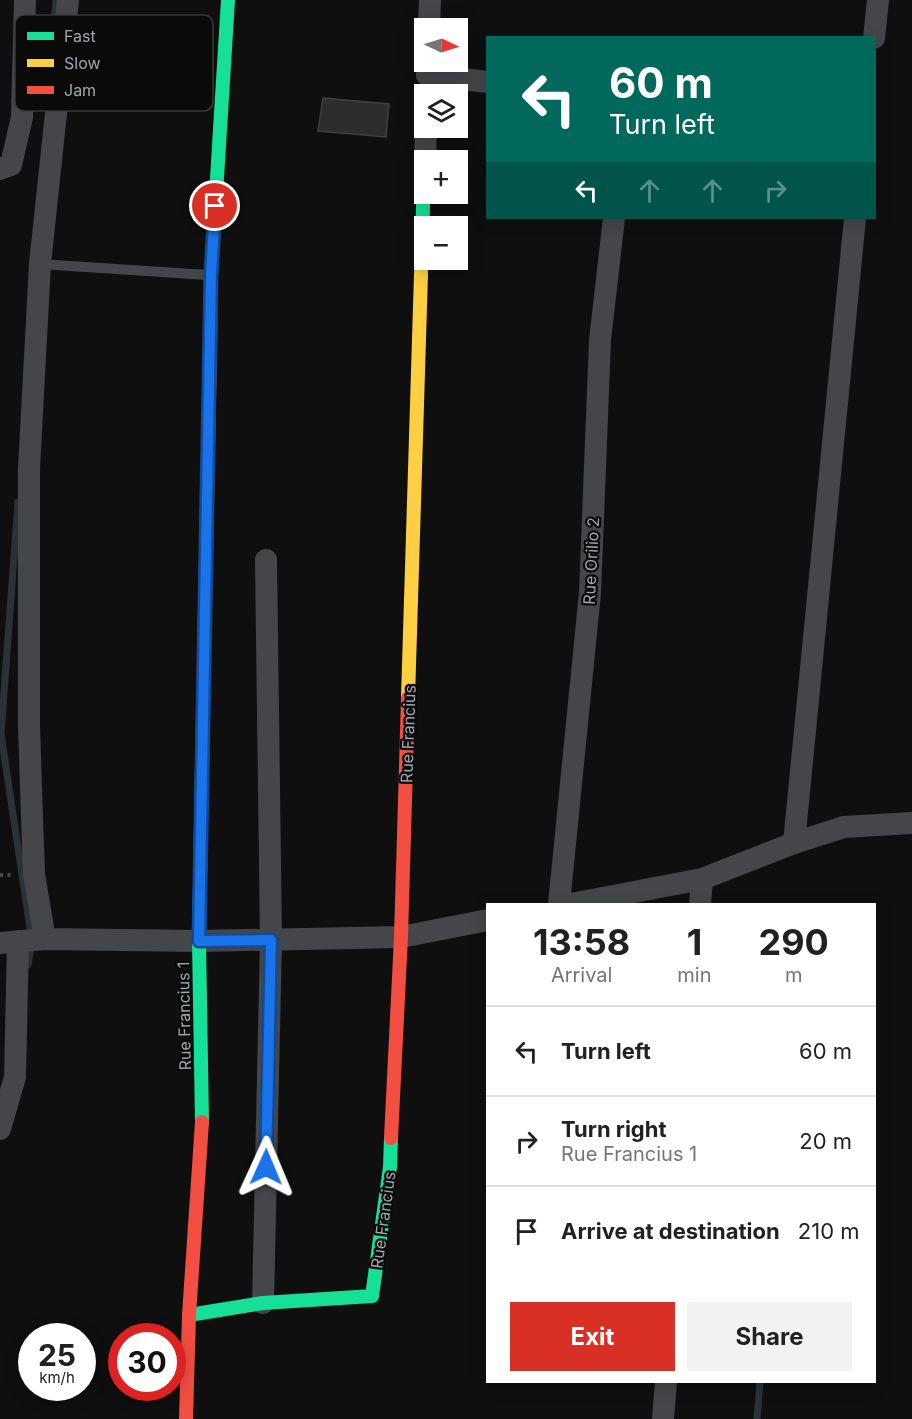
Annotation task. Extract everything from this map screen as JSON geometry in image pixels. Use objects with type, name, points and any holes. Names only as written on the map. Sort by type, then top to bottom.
[{"type":"street","points":[[25,0],[25,15]]},
{"type":"street","points":[[66,15],[68,0]]},
{"type":"street","name":"Rue Francius 1","points":[[186,1419],[189,1315],[202,1121],[199,941],[211,275],[228,0]]},
{"type":"street","points":[[429,18],[430,0]]},
{"type":"street","points":[[874,36],[878,0]]},
{"type":"street","points":[[427,77],[486,82]]},
{"type":"street","points":[[0,169],[11,165],[22,111]]},
{"type":"street","points":[[45,939],[34,874],[29,725],[29,468],[40,264],[56,111]]},
{"type":"street","name":"Rue Francius","points":[[263,1303],[372,1296],[390,1167],[401,937],[423,204]]},
{"type":"street","name":"Rue Orilio 2","points":[[559,903],[590,593],[600,340],[614,219]]},
{"type":"street","points":[[794,843],[855,219]]},
{"type":"street","points":[[189,1315],[263,1303],[271,940],[266,560]]},
{"type":"street","points":[[576,903],[702,879],[794,843],[844,827],[912,823]]},
{"type":"street","points":[[700,903],[702,879]]},
{"type":"street","points":[[0,1128],[15,1077],[9,942],[45,939],[199,941],[401,937],[486,920]]},
{"type":"street","points":[[663,1419],[666,1383]]},
{"type":"lane","points":[[40,264],[211,275]]},
{"type":"building","points":[[323,98],[389,104],[386,137],[318,131]]},
{"type":"waterway","points":[[55,15],[56,0]]},
{"type":"waterway","points":[[18,502],[1,734],[32,941],[28,965]]},
{"type":"waterway","points":[[757,1419],[760,1383]]},
{"type":"traffic: fast","points":[[210,351],[211,275],[228,0]]},
{"type":"traffic: fast","points":[[421,274],[423,204]]},
{"type":"traffic: fast","points":[[202,1122],[199,941],[203,710]]},
{"type":"traffic: fast","points":[[189,1315],[263,1303],[372,1296],[390,1167],[391,1138]]},
{"type":"traffic: slow","points":[[408,698],[421,274]]},
{"type":"traffic: jam","points":[[203,710],[210,351]]},
{"type":"traffic: jam","points":[[391,1138],[401,937],[408,698]]},
{"type":"traffic: jam","points":[[186,1419],[189,1315],[202,1122]]},
{"type":"route","points":[[215,206],[211,275],[199,941],[271,940],[266,1167]]}]
